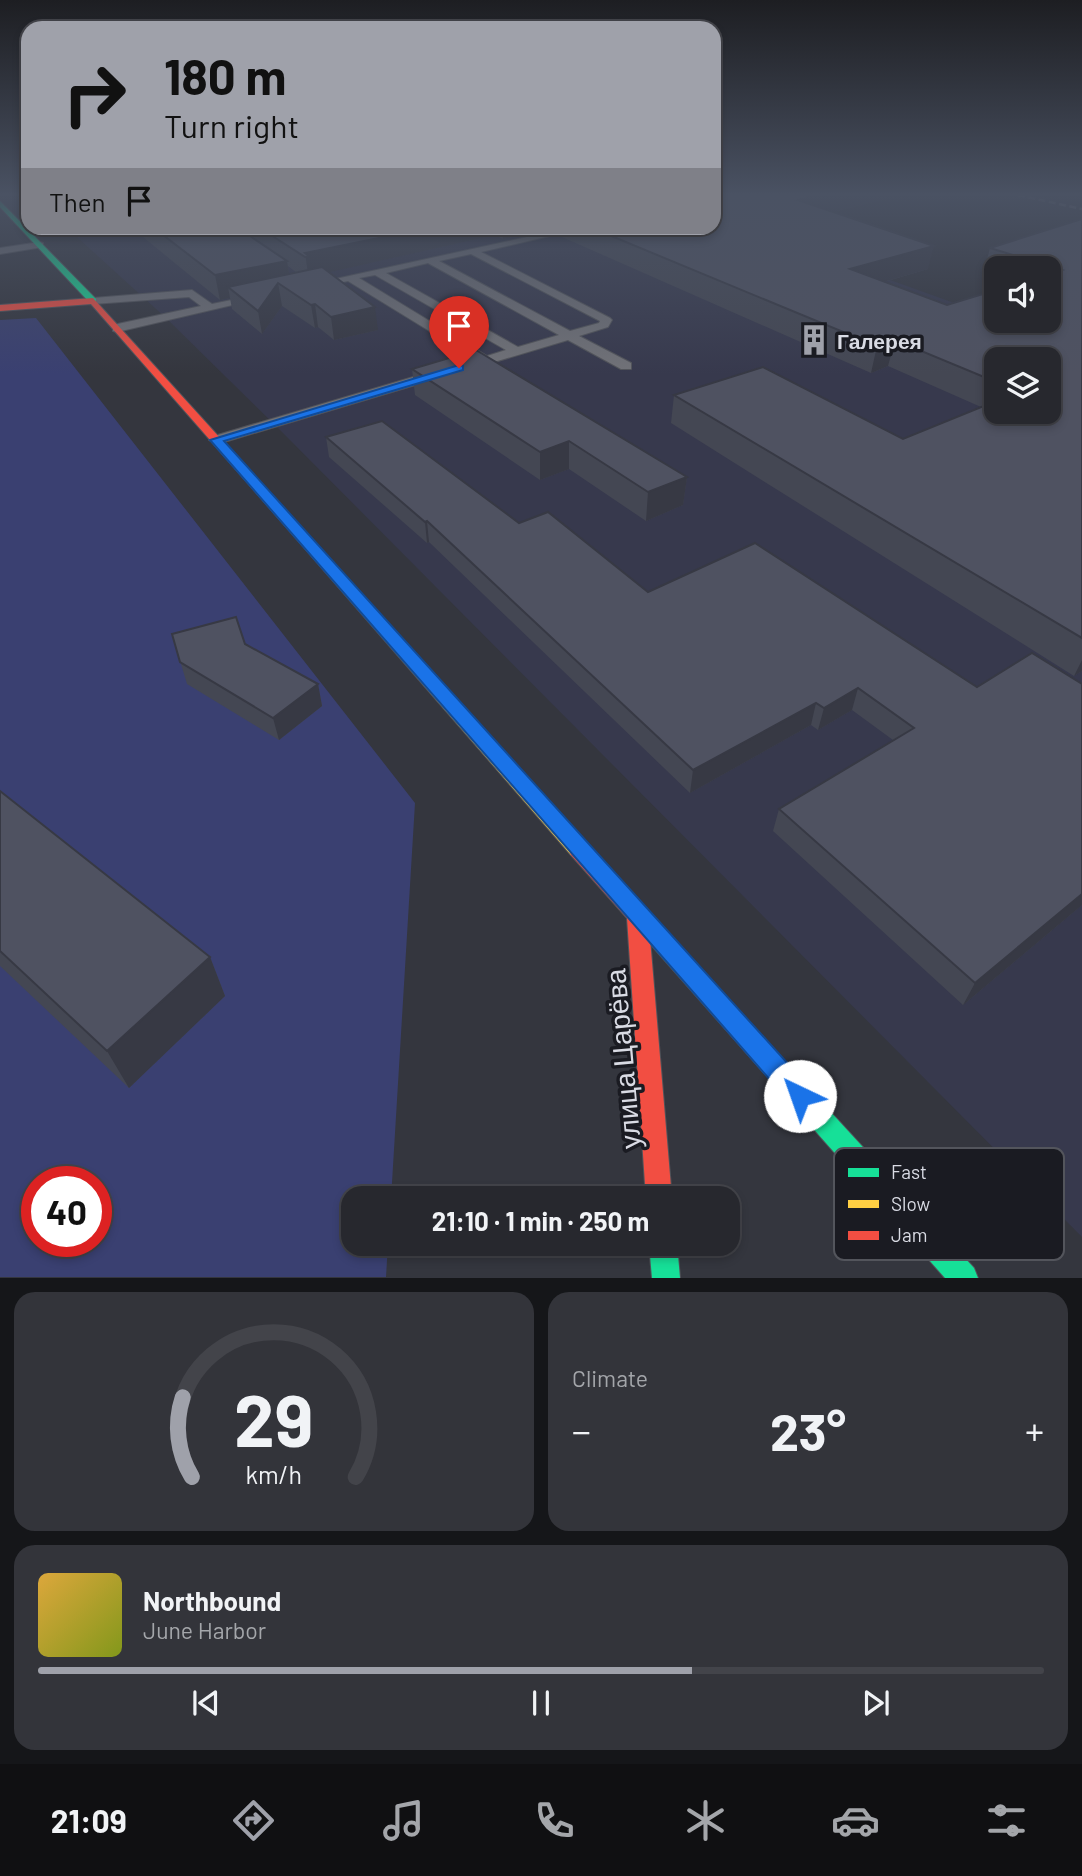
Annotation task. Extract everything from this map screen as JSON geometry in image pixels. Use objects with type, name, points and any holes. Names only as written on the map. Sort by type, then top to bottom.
[{"type":"main road","points":[[49,255],[847,1148]]},
{"type":"main road","points":[[0,308],[93,301]]},
{"type":"main road","name":"улица Царёва","points":[[637,915],[658,1186]]},
{"type":"main road","points":[[664,1256],[666,1278]]},
{"type":"main road","points":[[948,1260],[964,1278]]},
{"type":"lane","points":[[306,287],[455,255]]},
{"type":"lane","points":[[216,440],[604,325],[606,320],[479,255]]},
{"type":"lane","points":[[429,260],[626,366]]},
{"type":"lane","points":[[377,272],[517,351]]},
{"type":"lane","points":[[349,278],[485,360]]},
{"type":"lane","points":[[93,301],[192,293],[210,308]]},
{"type":"lane","points":[[117,328],[270,295]]},
{"type":"shaded area","points":[[96,255],[820,255],[984,314],[984,333],[1035,333],[1082,349],[1082,1237],[1064,1219],[1064,1148],[994,1148],[280,430],[166,318]]},
{"type":"shaded area","points":[[36,318],[415,803],[392,1186],[341,1186],[341,1256],[387,1256],[386,1277],[0,1277],[0,320]]},
{"type":"building","points":[[189,255],[278,255],[287,261],[215,275]]},
{"type":"building","points":[[656,255],[902,255],[850,269],[947,305],[984,294],[984,333],[1061,333],[1061,256],[1012,255],[1082,255],[1082,638],[674,395],[763,367],[903,439],[984,406],[984,424],[1061,424],[1061,347],[984,347],[984,377],[895,340],[877,346]]},
{"type":"building","points":[[322,267],[375,307],[331,317],[315,304],[311,305],[278,283],[258,311],[228,287]]},
{"type":"building","points":[[476,350],[687,477],[648,492],[569,441],[540,452],[412,369]]},
{"type":"building","points":[[382,421],[519,523],[548,512],[648,592],[755,543],[977,687],[1032,653],[1082,684],[1082,894],[975,983],[779,809],[914,728],[858,688],[824,708],[816,703],[693,770],[427,521],[326,437]]},
{"type":"building","points":[[236,617],[245,644],[318,684],[273,718],[180,662],[172,634]]},
{"type":"building","points":[[0,791],[210,957],[107,1051],[0,951]]},
{"type":"traffic: fast","points":[[49,255],[93,301]]},
{"type":"traffic: fast","points":[[637,915],[847,1148]]},
{"type":"traffic: fast","points":[[664,1256],[666,1278]]},
{"type":"traffic: fast","points":[[948,1260],[964,1278]]},
{"type":"traffic: slow","points":[[313,549],[578,849]]},
{"type":"traffic: jam","points":[[0,308],[93,301],[313,549]]},
{"type":"traffic: jam","points":[[578,849],[637,915],[658,1186]]},
{"type":"place","name":"Галерея","points":[[814,340]]},
{"type":"route","points":[[459,368],[216,440],[800,1096]]}]
